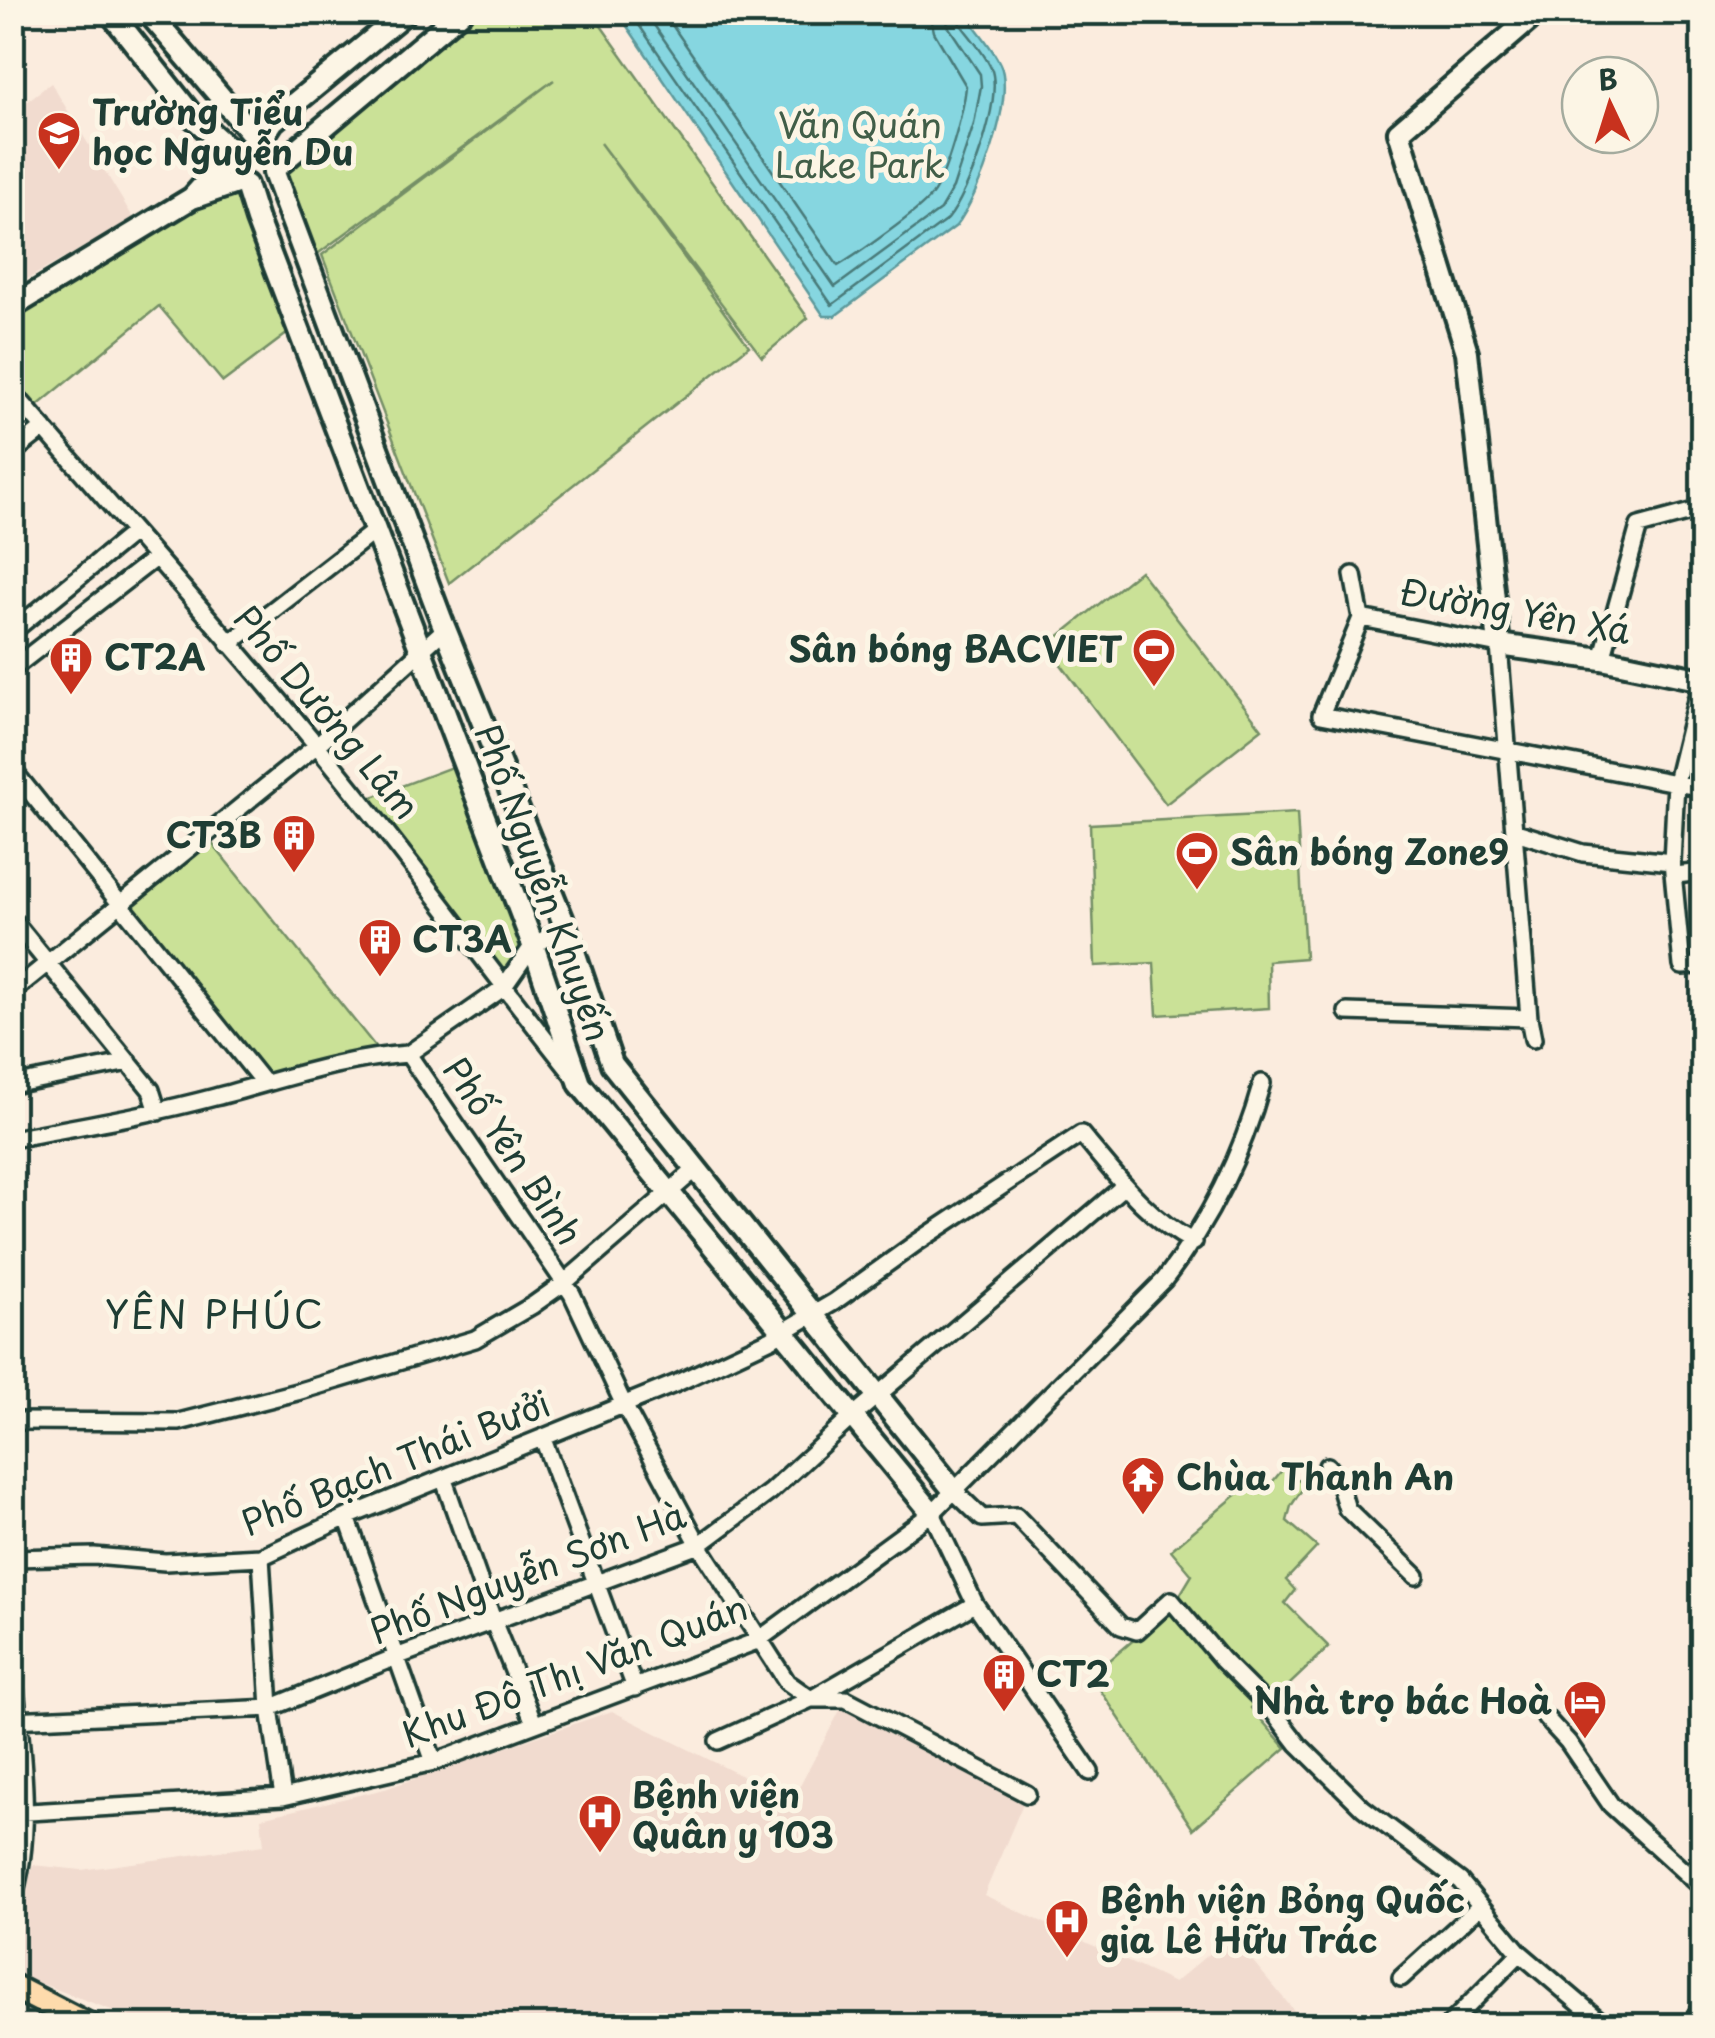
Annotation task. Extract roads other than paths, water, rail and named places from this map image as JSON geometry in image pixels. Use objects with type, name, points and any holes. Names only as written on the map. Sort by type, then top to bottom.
[{"type":"main road","points":[[12,1986],[90,2026]]},
{"type":"street","points":[[148,12],[258,137],[274,150],[275,170]]},
{"type":"street","points":[[192,198],[238,141],[258,137],[406,12]]},
{"type":"street","points":[[12,307],[192,198],[243,184],[259,185],[461,12]]},
{"type":"street","points":[[1534,1039],[1499,645],[1467,352],[1399,132],[1538,12]]},
{"type":"street","points":[[111,13],[228,155],[229,172],[243,184]]},
{"type":"street","name":"Phố Nguyễn Khuyến","points":[[275,170],[445,629],[566,928],[612,1064],[955,1492]]},
{"type":"street","name":"Phố Nguyễn Khuyến","points":[[243,184],[533,945],[580,1084],[932,1513]]},
{"type":"street","name":"Phố Dương Lâm","points":[[12,390],[317,745],[580,1084]]},
{"type":"street","points":[[12,453],[44,428]]},
{"type":"street","points":[[1602,659],[1639,526],[1702,509]]},
{"type":"street","points":[[230,644],[376,530]]},
{"type":"street","points":[[12,632],[133,532]]},
{"type":"street","points":[[12,669],[155,558]]},
{"type":"street","points":[[1353,575],[1361,618]]},
{"type":"street","name":"Đường Yên Xá","points":[[1506,750],[1321,716],[1361,618],[1702,679]]},
{"type":"street","points":[[12,992],[317,745],[445,629]]},
{"type":"street","points":[[1702,679],[1676,782],[1674,868],[1682,966],[1702,965]]},
{"type":"street","points":[[1506,750],[1702,788]]},
{"type":"street","points":[[12,769],[263,1082]]},
{"type":"street","points":[[1516,832],[1583,853],[1702,872]]},
{"type":"street","points":[[12,919],[151,1090],[158,1112]]},
{"type":"street","points":[[408,1054],[503,988],[533,945],[566,928]]},
{"type":"street","points":[[1347,1012],[1530,1018]]},
{"type":"street","name":"Phố Yên Bình","points":[[12,1139],[158,1112],[263,1082],[384,1055],[408,1054],[572,1294],[698,1546],[787,1682],[811,1699]]},
{"type":"street","points":[[12,1085],[129,1062]]},
{"type":"street","name":"Khu Đô Thị Văn Quán","points":[[18,1812],[283,1797],[434,1762],[758,1641],[932,1513],[1164,1280],[1194,1242],[1232,1168],[1262,1083]]},
{"type":"street","name":"Phố Bạch Thái Bưởi","points":[[12,1558],[94,1556],[165,1562],[262,1557],[347,1517],[677,1383],[782,1332],[834,1302],[1081,1134],[1124,1186]]},
{"type":"street","points":[[12,1421],[179,1422],[474,1339],[564,1283],[696,1169]]},
{"type":"street","points":[[1124,1186],[1162,1223],[1194,1242]]},
{"type":"street","name":"Phố Nguyễn Sơn Hà","points":[[15,1720],[270,1708],[396,1657],[698,1546],[770,1492],[878,1394],[1124,1186]]},
{"type":"street","points":[[542,1439],[635,1688]]},
{"type":"street","points":[[1327,1466],[1338,1480],[1347,1509],[1416,1576]]},
{"type":"street","points":[[444,1480],[534,1722]]},
{"type":"street","points":[[955,1492],[982,1518],[1016,1516],[1121,1626],[1138,1631],[1171,1600],[1298,1744],[1363,1808],[1460,1881],[1520,1953],[1606,2026]]},
{"type":"street","points":[[932,1513],[975,1604],[1090,1772]]},
{"type":"street","points":[[347,1517],[434,1762]]},
{"type":"street","points":[[262,1557],[270,1708],[283,1797]]},
{"type":"street","points":[[718,1740],[811,1699],[975,1604]]},
{"type":"street","points":[[12,1659],[22,1873],[12,1901]]},
{"type":"street","points":[[811,1699],[846,1700],[1027,1794]]},
{"type":"street","points":[[1546,1718],[1568,1742],[1611,1805],[1702,1888]]},
{"type":"street","points":[[1688,1876],[1702,1860]]},
{"type":"street","points":[[1400,1978],[1479,1907]]},
{"type":"street","points":[[1448,2026],[1520,1953]]},
{"type":"water","name":"Văn Quán Lake Park","points":[[618,13],[965,13],[997,57],[1004,80],[992,147],[965,212],[956,226],[835,316],[824,316]]},
{"type":"place","name":"Trường Tiểu học Nguyễn Du","points":[[59,171]]},
{"type":"place","name":"Sân bóng BACVIET","points":[[1154,688]]},
{"type":"place","name":"CT2A","points":[[71,696]]},
{"type":"place","name":"CT3B","points":[[294,874]]},
{"type":"place","name":"Sân bóng Zone9","points":[[1197,891]]},
{"type":"place","name":"CT3A","points":[[380,978]]},
{"type":"place","name":"Chùa Thanh An","points":[[1143,1516]]},
{"type":"place","name":"CT2","points":[[1004,1713]]},
{"type":"place","name":"Nhà trọ bác Hoà","points":[[1585,1740]]},
{"type":"place","name":"Bệnh viện Quân y 103","points":[[600,1854]]},
{"type":"place","name":"Bệnh viện Bỏng Quốc gia Lê Hữu Trác","points":[[1067,1959]]},
{"type":"district","name":"YÊN PHÚC","points":[[215,1316]]}]
